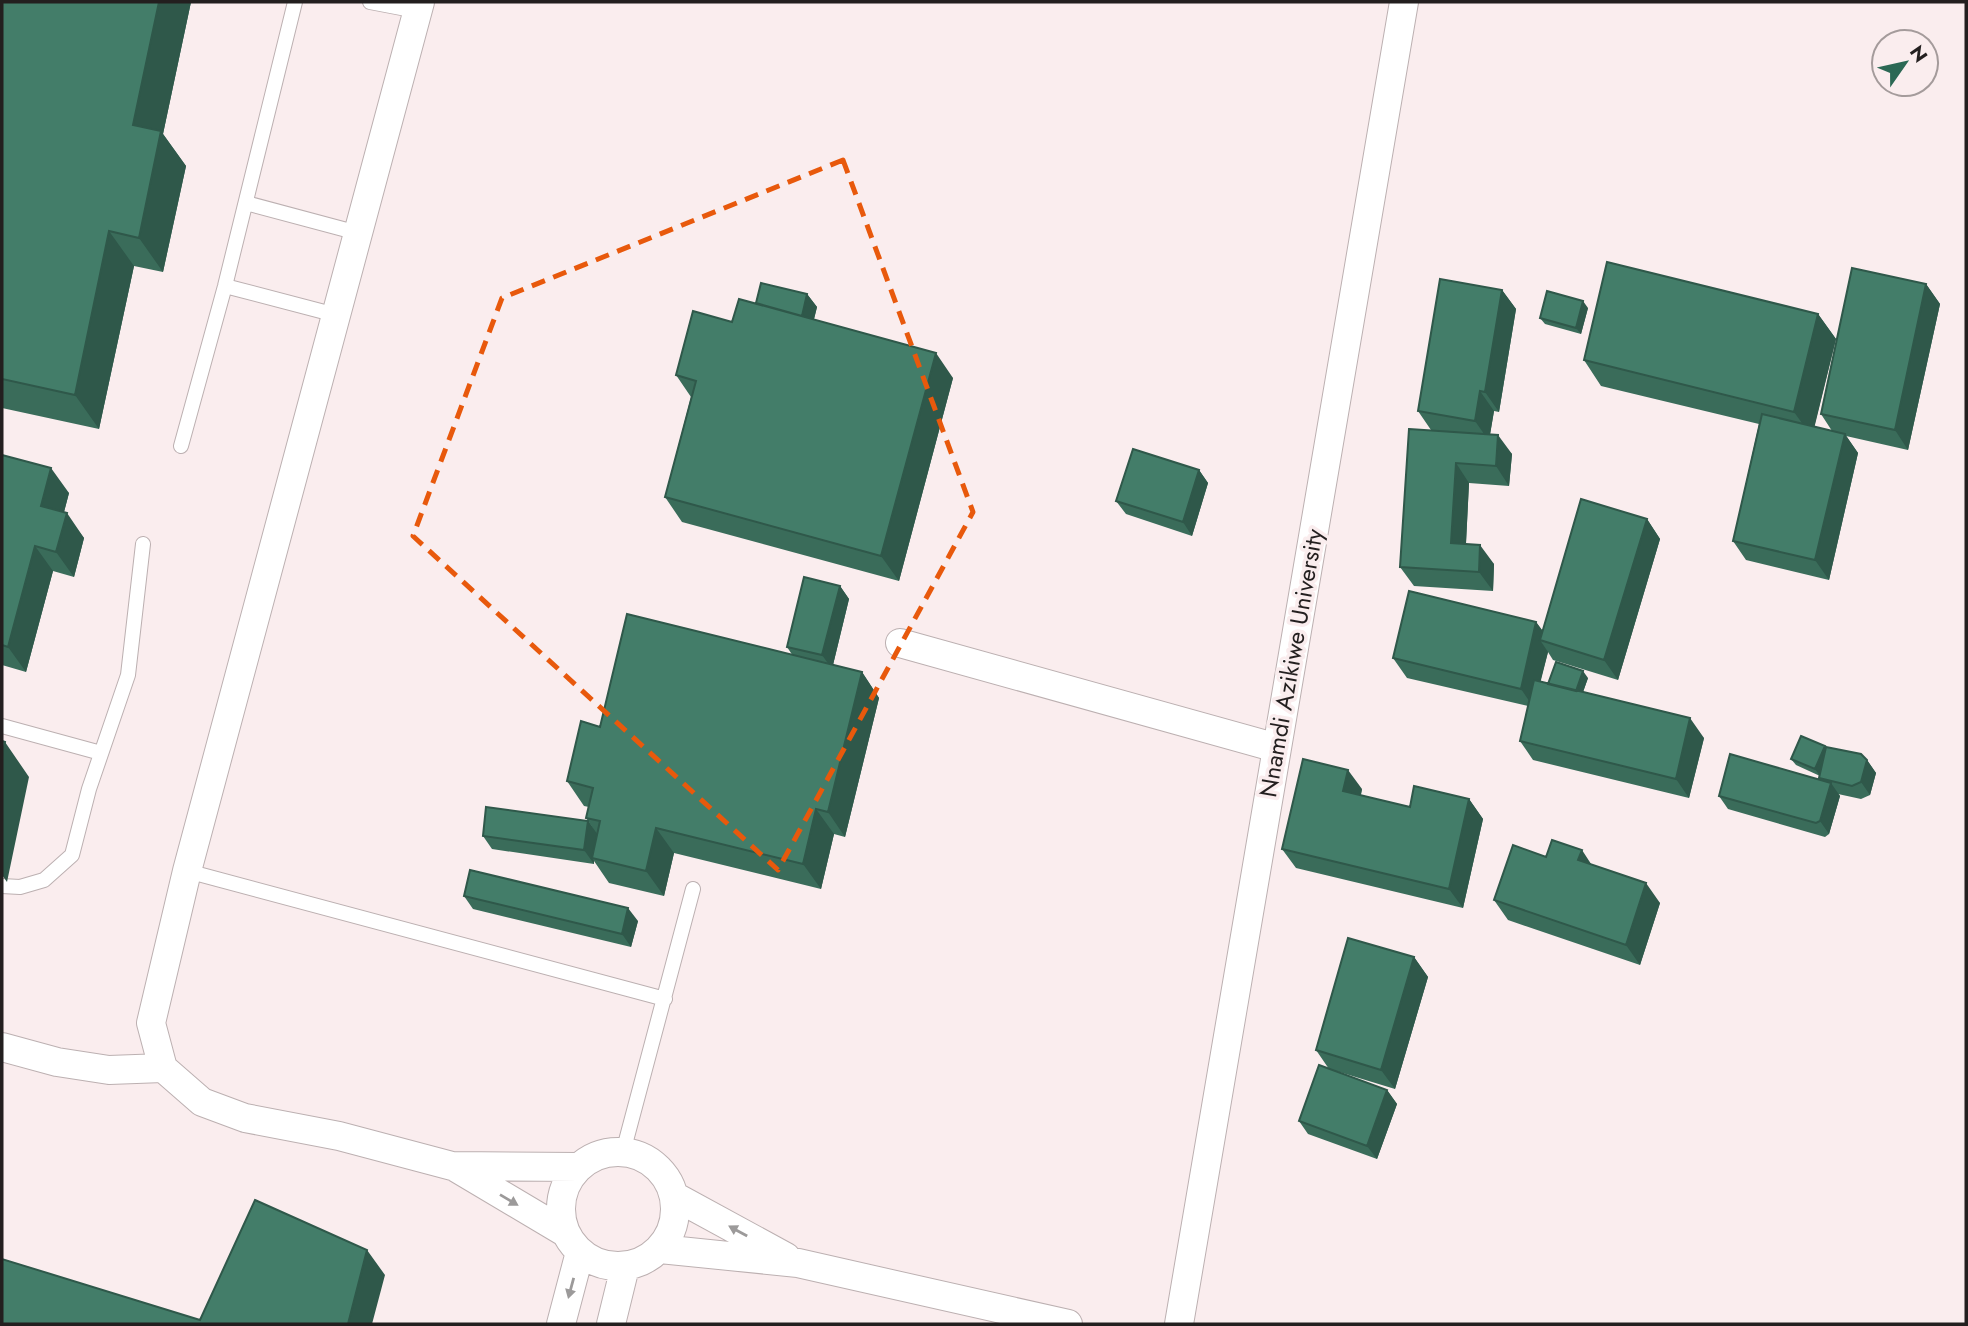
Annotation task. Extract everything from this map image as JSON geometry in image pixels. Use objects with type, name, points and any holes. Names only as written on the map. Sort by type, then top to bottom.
[{"type":"street","name":"Nnamdi Azikiwe University","points":[[1179,1324],[1404,2]]},
{"type":"street","points":[[418,7],[187,871],[151,1023],[163,1068],[202,1102],[245,1118],[339,1136],[452,1166],[579,1167]]},
{"type":"street","points":[[900,643],[1277,748]]},
{"type":"street","points":[[2,1047],[57,1062],[109,1070],[163,1068]]},
{"type":"street","points":[[561,1324],[573,1243],[560,1210],[565,1186],[579,1167],[599,1155],[622,1152],[645,1159],[663,1174],[674,1196],[674,1224],[660,1249]]},
{"type":"street","points":[[452,1166],[573,1243],[601,1264],[625,1267],[660,1249],[797,1263],[1068,1324]]},
{"type":"street","points":[[674,1196],[797,1263]]},
{"type":"street","points":[[611,1324],[625,1267]]},
{"type":"lane","points":[[181,446],[225,286],[295,2]]},
{"type":"lane","points":[[370,2],[418,7]]},
{"type":"lane","points":[[246,203],[358,233]]},
{"type":"lane","points":[[225,286],[336,315]]},
{"type":"lane","points":[[2,886],[20,887],[44,880],[72,855],[101,753],[128,675],[143,544]]},
{"type":"lane","points":[[2,726],[101,753]]},
{"type":"lane","points":[[187,871],[665,999]]},
{"type":"lane","points":[[622,1152],[693,889]]},
{"type":"highlighted area","points":[[843,160],[973,512],[778,870],[413,536],[502,298]]},
{"type":"building","points":[[2,2],[159,2],[133,125],[161,131],[139,238],[109,231],[75,395],[2,379]]},
{"type":"building","points":[[1607,262],[1818,314],[1794,412],[1584,360]]},
{"type":"building","points":[[1852,268],[1926,284],[1895,430],[1821,414]]},
{"type":"building","points":[[1440,279],[1502,290],[1485,392],[1480,391],[1475,421],[1418,411]]},
{"type":"building","points":[[761,283],[807,294],[802,316],[756,303]]},
{"type":"building","points":[[1547,291],[1583,301],[1576,328],[1540,318]]},
{"type":"building","points":[[739,299],[936,353],[881,556],[665,497],[696,381],[676,375],[693,311],[732,322]]},
{"type":"building","points":[[1762,414],[1845,434],[1815,560],[1733,541]]},
{"type":"building","points":[[1409,429],[1498,435],[1496,466],[1456,463],[1451,543],[1480,545],[1479,572],[1400,567]]},
{"type":"building","points":[[1133,449],[1199,470],[1183,522],[1116,501]]},
{"type":"building","points":[[2,455],[51,468],[41,506],[67,513],[56,552],[35,546],[8,647],[2,645]]},
{"type":"building","points":[[1581,499],[1647,519],[1604,660],[1540,640]]},
{"type":"building","points":[[804,577],[840,586],[822,655],[787,647]]},
{"type":"building","points":[[1409,591],[1536,622],[1521,689],[1393,658]]},
{"type":"building","points":[[627,614],[862,672],[828,812],[816,809],[803,864],[656,828],[646,871],[592,858],[600,821],[586,818],[593,788],[567,781],[581,721],[600,727]]},
{"type":"building","points":[[1556,662],[1583,671],[1576,691],[1548,684]]},
{"type":"building","points":[[1534,680],[1690,718],[1676,779],[1520,741]]},
{"type":"building","points":[[1801,736],[1825,746],[1815,769],[1791,759]]},
{"type":"building","points":[[1826,747],[1861,754],[1867,760],[1861,782],[1852,786],[1819,778]]},
{"type":"building","points":[[1730,754],[1831,783],[1820,821],[1816,823],[1719,796]]},
{"type":"building","points":[[1303,759],[1348,770],[1343,791],[1410,807],[1414,786],[1469,799],[1449,889],[1282,849]]},
{"type":"building","points":[[486,807],[588,821],[584,850],[483,836]]},
{"type":"building","points":[[1552,840],[1582,850],[1578,860],[1646,883],[1626,945],[1494,900],[1513,845],[1546,857]]},
{"type":"building","points":[[470,870],[628,908],[622,934],[464,896]]},
{"type":"building","points":[[1348,938],[1414,957],[1381,1070],[1316,1050]]},
{"type":"building","points":[[1319,1065],[1387,1090],[1367,1146],[1299,1121]]},
{"type":"building","points":[[255,1200],[367,1250],[348,1324],[2,1324],[2,1259],[200,1320]]}]
